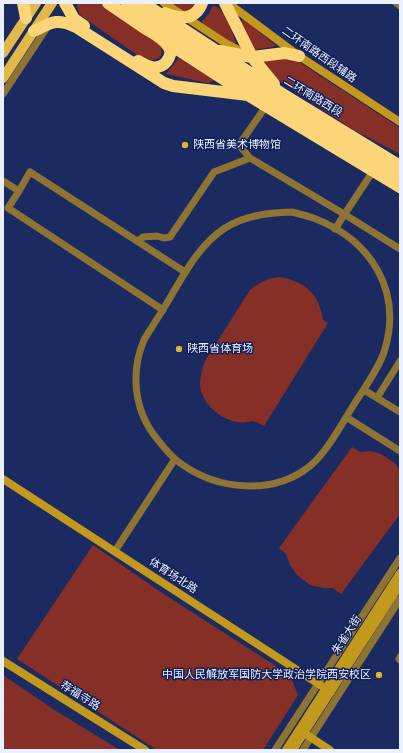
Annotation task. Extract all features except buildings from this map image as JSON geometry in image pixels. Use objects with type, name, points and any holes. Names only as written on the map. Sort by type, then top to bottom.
[{"type":"highway","points":[[23,3],[26,18]]},
{"type":"highway","points":[[65,3],[74,19],[142,64],[151,67],[159,67],[165,63],[170,56],[171,49],[158,37]]},
{"type":"highway","points":[[108,3],[248,95],[400,187]]},
{"type":"highway","points":[[127,3],[224,68],[248,95]]},
{"type":"highway","points":[[147,6],[175,17],[185,17],[193,16],[199,10],[202,3]]},
{"type":"highway","points":[[226,3],[252,57],[281,93]]},
{"type":"highway","name":"二环南路西段","points":[[147,6],[281,93],[400,166]]},
{"type":"highway","points":[[34,31],[54,21],[67,23],[76,27],[164,83],[173,86],[248,95]]},
{"type":"highway","points":[[213,49],[252,57],[285,53],[299,56]]},
{"type":"highway","name":"二环南路西段","points":[[224,68],[326,132],[400,176]]},
{"type":"highway","points":[[326,132],[400,182]]},
{"type":"highway","points":[[354,137],[400,159]]},
{"type":"main road","points":[[3,53],[36,3]]},
{"type":"main road","points":[[3,78],[52,3]]},
{"type":"main road","points":[[164,3],[227,44],[252,57]]},
{"type":"main road","name":"二环南路西段辅路","points":[[226,3],[299,56],[400,122]]},
{"type":"main road","name":"体育场北路","points":[[3,479],[325,688]]},
{"type":"main road","name":"朱雀大街","points":[[293,750],[305,733],[325,688],[400,573]]},
{"type":"main road","name":"朱雀大街","points":[[325,688],[398,601],[400,585]]},
{"type":"main road","name":"荐福寺路","points":[[3,661],[145,750]]},
{"type":"main road","points":[[305,733],[330,750]]},
{"type":"main road","name":"朱雀大街","points":[[286,750],[305,733]]},
{"type":"street","points":[[396,3],[400,6]]},
{"type":"street","points":[[3,94],[51,22]]},
{"type":"street","points":[[266,106],[239,145],[250,158],[400,249]]},
{"type":"street","points":[[138,241],[143,236],[157,236],[164,238],[170,237],[214,172],[250,158]]},
{"type":"street","points":[[336,229],[372,171]]},
{"type":"street","points":[[163,310],[8,208],[30,172],[185,272]]},
{"type":"street","points":[[3,181],[19,191]]},
{"type":"street","points":[[292,212],[316,219],[336,229],[363,249],[380,273],[387,293],[390,312],[389,331],[385,351],[364,390],[321,455],[310,466],[296,476],[273,484],[254,486],[232,485],[216,481],[193,471],[175,459],[149,429],[139,406],[135,383],[138,361],[145,339],[185,272],[210,239],[227,227],[255,215],[292,212]]},
{"type":"street","points":[[377,398],[400,362]]},
{"type":"street","points":[[364,390],[400,412]]},
{"type":"street","points":[[346,417],[400,451]]},
{"type":"street","points":[[116,551],[175,459]]},
{"type":"street","points":[[276,750],[325,688],[400,558]]},
{"type":"street","points":[[302,750],[305,733],[398,601]]},
{"type":"shaded area","points":[[76,3],[99,3],[160,44],[162,53],[158,58],[152,60],[143,59],[80,15]]},
{"type":"shaded area","points":[[169,3],[196,3],[188,12],[182,12]]},
{"type":"shaded area","points":[[213,5],[222,11],[236,43],[233,44],[203,25],[202,21],[209,14]]},
{"type":"shaded area","points":[[243,18],[276,46],[253,50],[240,23]]},
{"type":"shaded area","points":[[179,58],[215,80],[208,83],[166,74]]},
{"type":"shaded area","points":[[293,58],[400,128],[400,154],[352,129],[277,79],[259,59]]},
{"type":"shaded area","points":[[280,277],[297,282],[309,290],[318,303],[323,320],[328,323],[264,426],[253,421],[237,422],[224,418],[213,410],[201,392],[201,376],[205,361],[250,290],[264,281],[271,278]]},
{"type":"shaded area","points":[[352,447],[360,452],[370,451],[381,454],[395,463],[400,471],[400,514],[341,594],[333,588],[323,588],[310,585],[297,575],[290,565],[286,554],[279,548]]},
{"type":"shaded area","points":[[93,545],[162,593],[290,675],[298,695],[263,750],[157,750],[17,659]]},
{"type":"shaded area","points":[[3,675],[56,711],[120,750],[3,750]]},
{"type":"place","name":"陕西省美术博物馆","points":[[185,145]]},
{"type":"place","name":"陕西省体育场","points":[[179,349]]},
{"type":"place","name":"中国人民解放军国防大学政治学院西安校区","points":[[379,675]]}]
